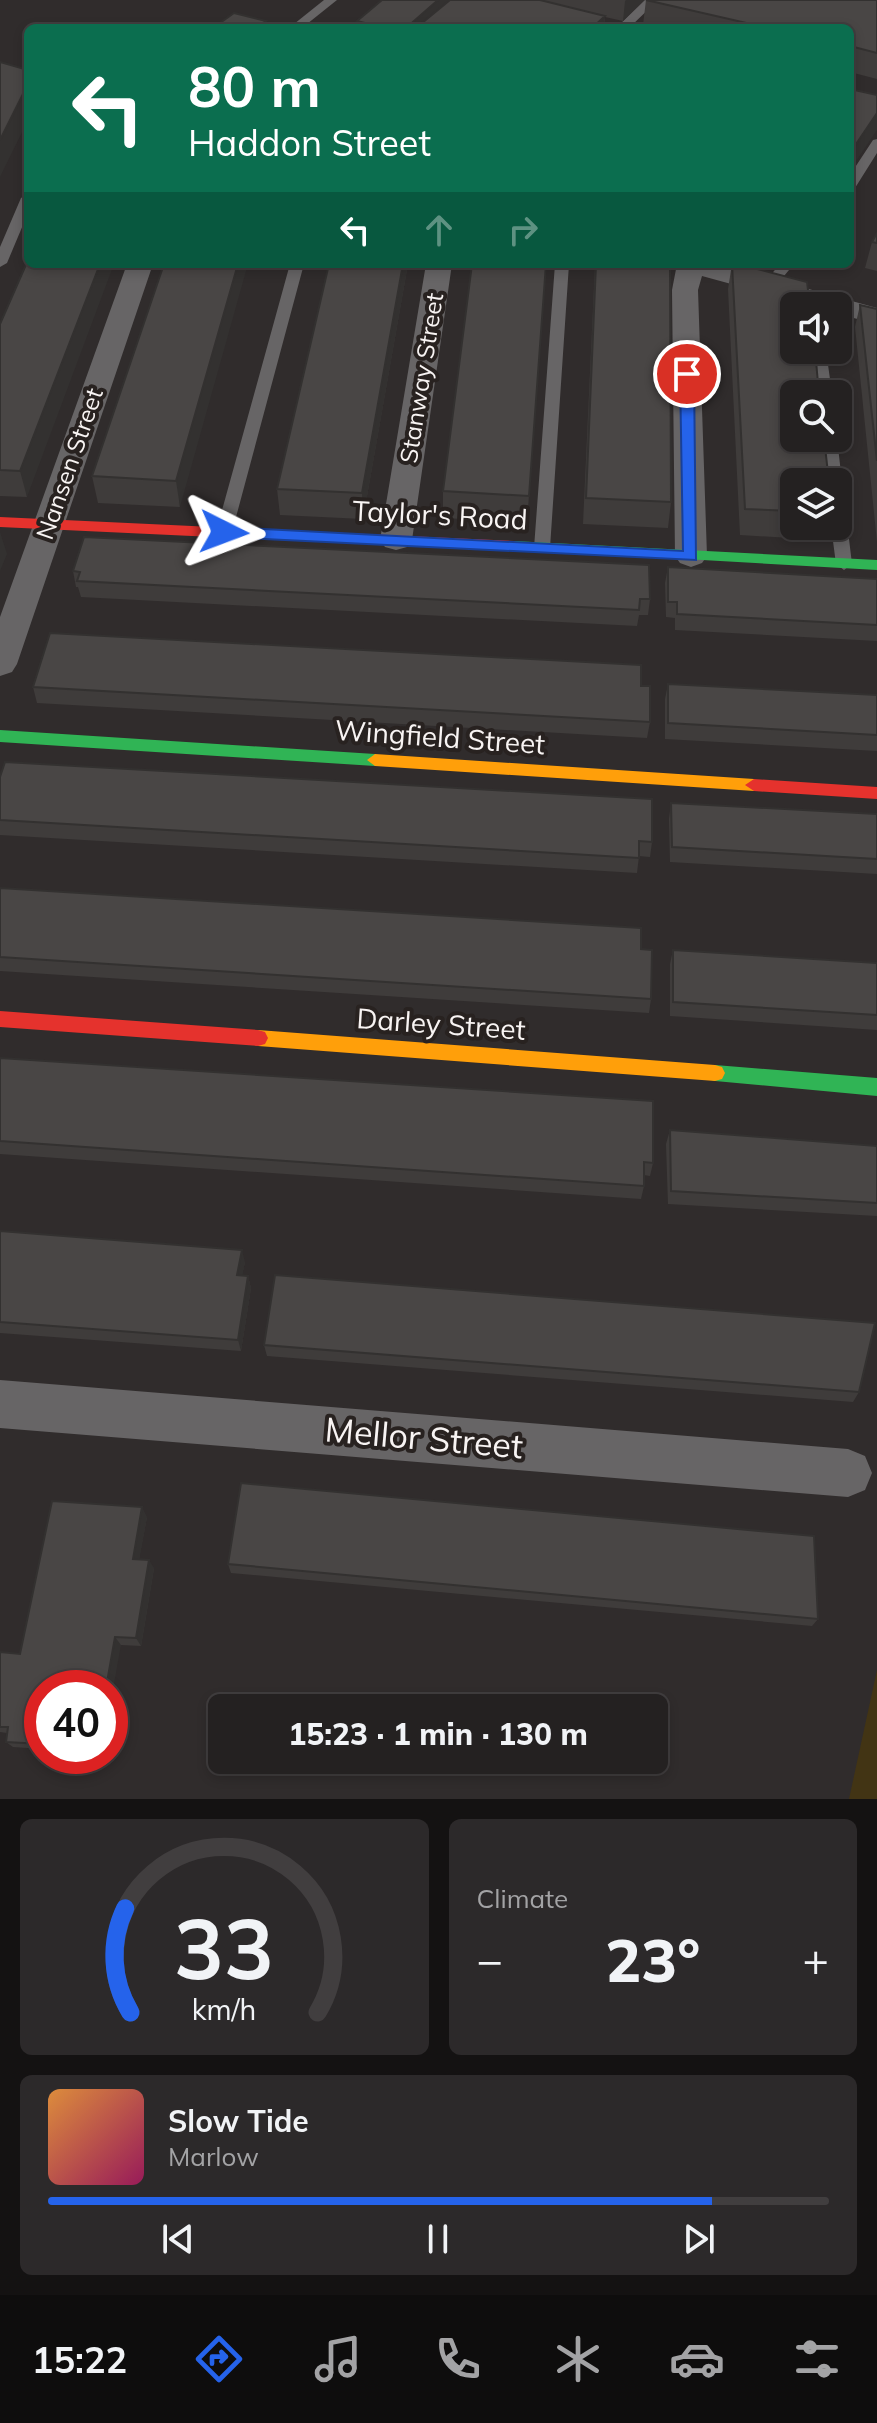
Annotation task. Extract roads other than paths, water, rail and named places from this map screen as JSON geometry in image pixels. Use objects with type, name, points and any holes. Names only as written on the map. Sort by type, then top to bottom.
[{"type":"street","name":"Nansen Street","points":[[0,664],[139,268]]},
{"type":"street","name":"Stanway Street","points":[[396,540],[438,268]]},
{"type":"street","points":[[690,268],[685,290],[691,556]]},
{"type":"street","points":[[706,268],[788,292]]},
{"type":"street","points":[[852,310],[877,316]]},
{"type":"street","name":"Taylor's Road","points":[[0,522],[50,522],[877,565]]},
{"type":"street","name":"Wingfield Street","points":[[0,736],[877,793]]},
{"type":"street","name":"Darley Street","points":[[0,1019],[877,1087]]},
{"type":"street","name":"Mellor Street","points":[[0,1404],[848,1473]]},
{"type":"lane","points":[[300,24],[331,0]]},
{"type":"lane","points":[[626,24],[652,0]]},
{"type":"lane","points":[[854,179],[877,143]]},
{"type":"lane","points":[[0,263],[24,207]]},
{"type":"lane","points":[[224,532],[296,268]]},
{"type":"lane","points":[[542,548],[562,268]]},
{"type":"lane","points":[[769,285],[784,268]]},
{"type":"lane","points":[[841,540],[844,564]]}]
